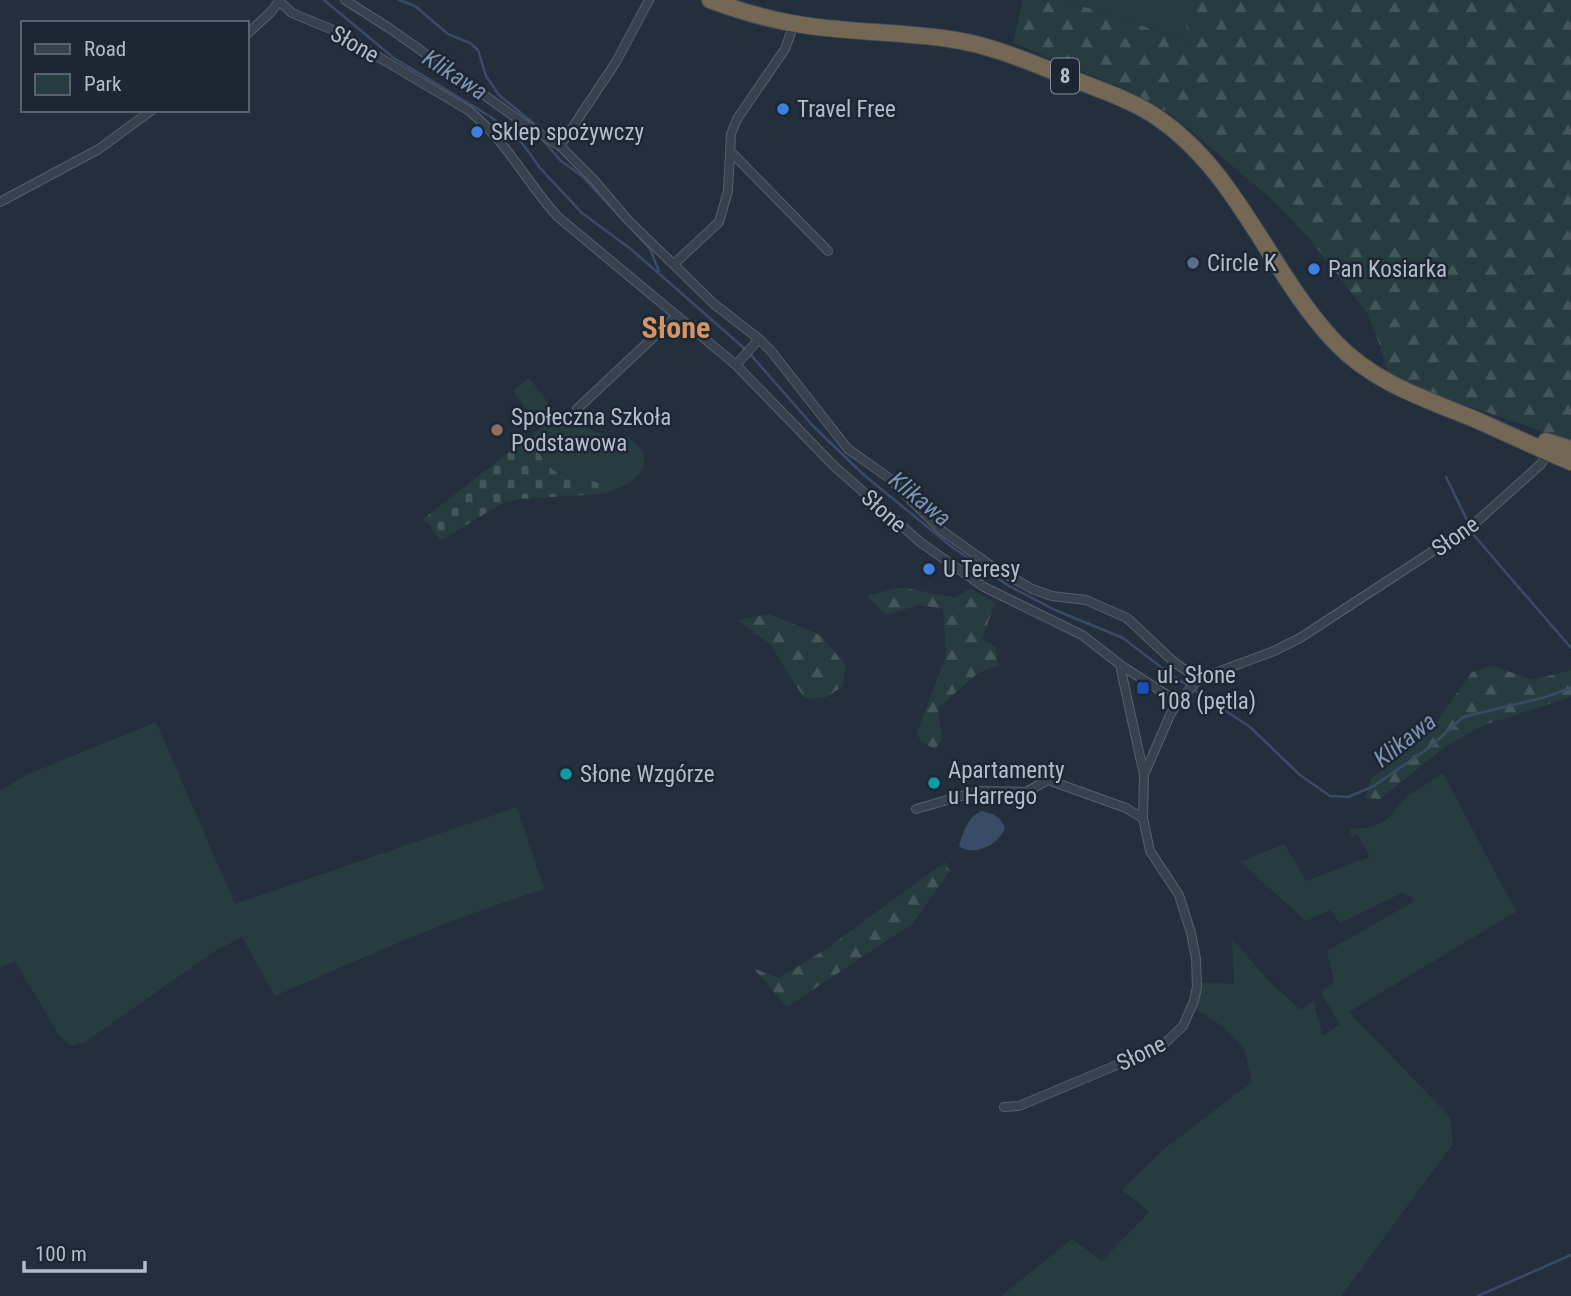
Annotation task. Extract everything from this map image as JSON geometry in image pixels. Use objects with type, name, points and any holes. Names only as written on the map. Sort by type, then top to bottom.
[{"type":"highway","name":"8","points":[[710,0],[744,12],[794,24],[922,35],[979,45],[1093,87],[1151,113],[1184,136],[1207,160],[1310,310],[1344,351],[1371,372],[1405,391],[1550,448],[1571,462]]},
{"type":"highway","name":"8","points":[[1550,448],[1571,449]]},
{"type":"street","points":[[345,0],[560,146],[628,219],[756,342],[813,403],[848,449],[889,478],[941,530],[990,565],[1032,589],[1052,596],[1086,600],[1127,618],[1197,682],[1181,699]]},
{"type":"street","points":[[560,146],[616,62],[649,0]]},
{"type":"street","points":[[248,33],[279,1]]},
{"type":"street","name":"Słone","points":[[279,1],[292,13],[348,38],[481,120],[500,139],[544,202],[558,217],[736,365],[834,466],[920,542],[984,587],[1071,629],[1122,666],[1181,699],[1156,744],[1144,775]]},
{"type":"street","points":[[674,264],[719,222],[728,191],[731,134],[737,119],[785,49],[794,24]]},
{"type":"street","points":[[0,202],[99,149],[149,112]]},
{"type":"street","points":[[732,153],[828,251]]},
{"type":"street","points":[[577,410],[676,316]]},
{"type":"street","points":[[736,365],[756,342]]},
{"type":"street","name":"Słone","points":[[1197,682],[1298,638],[1474,525],[1541,464],[1550,448]]},
{"type":"street","name":"Słone","points":[[1004,1107],[1019,1106],[1151,1052],[1177,1034],[1188,1016],[1197,987],[1191,933],[1179,895],[1150,851],[1143,818],[1144,775],[1122,666]]},
{"type":"street","points":[[916,809],[979,791],[1026,792],[1048,780],[1126,807],[1143,818]]},
{"type":"green space","points":[[1023,0],[1060,0],[1116,16],[1193,45],[1177,0],[1571,0],[1571,441],[1436,395],[1387,371],[1367,313],[1310,239],[1269,197],[1171,114],[1127,90],[1013,43]]},
{"type":"green space","points":[[1060,0],[1177,0],[1194,45],[1116,16]]},
{"type":"green space","points":[[529,378],[551,406],[534,419],[513,391]]},
{"type":"green space","points":[[558,416],[620,442],[623,435],[632,441],[643,454],[644,461],[638,475],[621,487],[600,494],[603,484],[554,471],[526,439]]},
{"type":"green space","points":[[526,439],[554,471],[604,484],[600,494],[521,499],[503,503],[439,539],[428,523],[422,520]]},
{"type":"green space","points":[[901,587],[956,598],[970,588],[995,603],[982,639],[996,647],[998,665],[978,673],[938,708],[942,739],[935,749],[921,742],[917,733],[946,656],[943,609],[919,605],[886,615],[867,596]]},
{"type":"green space","points":[[769,614],[822,636],[845,665],[843,686],[827,697],[805,699],[770,644],[737,620]]},
{"type":"green space","points":[[1493,666],[1533,680],[1571,670],[1571,697],[1484,725],[1446,746],[1380,799],[1364,798],[1371,779],[1428,734],[1472,672]]},
{"type":"green space","points":[[156,722],[235,904],[517,807],[544,889],[442,925],[275,996],[242,937],[215,951],[85,1042],[72,1046],[60,1037],[15,961],[0,968],[0,791],[24,776]]},
{"type":"green space","points":[[1443,773],[1516,912],[1349,1012],[1450,1117],[1453,1144],[1341,1296],[1001,1296],[1072,1239],[1102,1261],[1149,1212],[1122,1190],[1164,1149],[1252,1082],[1244,1049],[1222,1026],[1195,1008],[1200,995],[1200,982],[1234,984],[1232,939],[1270,982],[1301,1010],[1313,1001],[1323,1036],[1340,1024],[1321,993],[1334,981],[1327,951],[1413,902],[1412,897],[1402,893],[1340,923],[1330,910],[1306,921],[1240,862],[1284,844],[1306,881],[1370,857],[1357,834],[1351,837],[1350,829],[1372,827],[1386,820],[1408,796]]},
{"type":"green space","points":[[945,862],[950,871],[912,924],[787,1007],[753,968],[779,978],[826,949]]},
{"type":"water","points":[[981,811],[999,818],[1005,828],[1002,834],[992,844],[979,850],[959,846],[969,821]]},
{"type":"waterway","name":"Klikawa","points":[[324,0],[394,58],[491,117],[522,143],[540,168],[582,213],[632,250],[745,349]]},
{"type":"waterway","points":[[399,0],[415,6],[448,34],[470,43],[478,50],[486,76],[499,95],[539,128]]},
{"type":"waterway","points":[[542,139],[561,161],[582,176],[650,249],[659,271]]},
{"type":"waterway","name":"Klikawa","points":[[750,354],[813,426],[864,475],[952,547],[1009,586],[1055,610],[1123,638],[1170,674],[1250,727],[1300,775],[1330,796],[1348,797],[1374,786],[1431,746],[1463,717],[1542,698],[1571,688]]},
{"type":"waterway","points":[[1446,477],[1468,522]]},
{"type":"waterway","points":[[1472,533],[1571,648]]},
{"type":"waterway","points":[[1478,1296],[1571,1255]]},
{"type":"place","name":"Travel Free","points":[[783,109]]},
{"type":"place","name":"Sklep spożywczy","points":[[477,132]]},
{"type":"place","name":"Circle K","points":[[1193,263]]},
{"type":"place","name":"Pan Kosiarka","points":[[1314,269]]},
{"type":"place","name":"Społeczna Szkoła Podstawowa","points":[[497,430]]},
{"type":"place","name":"U Teresy","points":[[929,569]]},
{"type":"place","name":"ul. Słone 108 (pętla)","points":[[1143,688]]},
{"type":"place","name":"Słone Wzgórze","points":[[566,774]]},
{"type":"place","name":"Apartamenty u Harrego","points":[[934,783]]},
{"type":"district","name":"Słone","points":[[676,328]]}]
